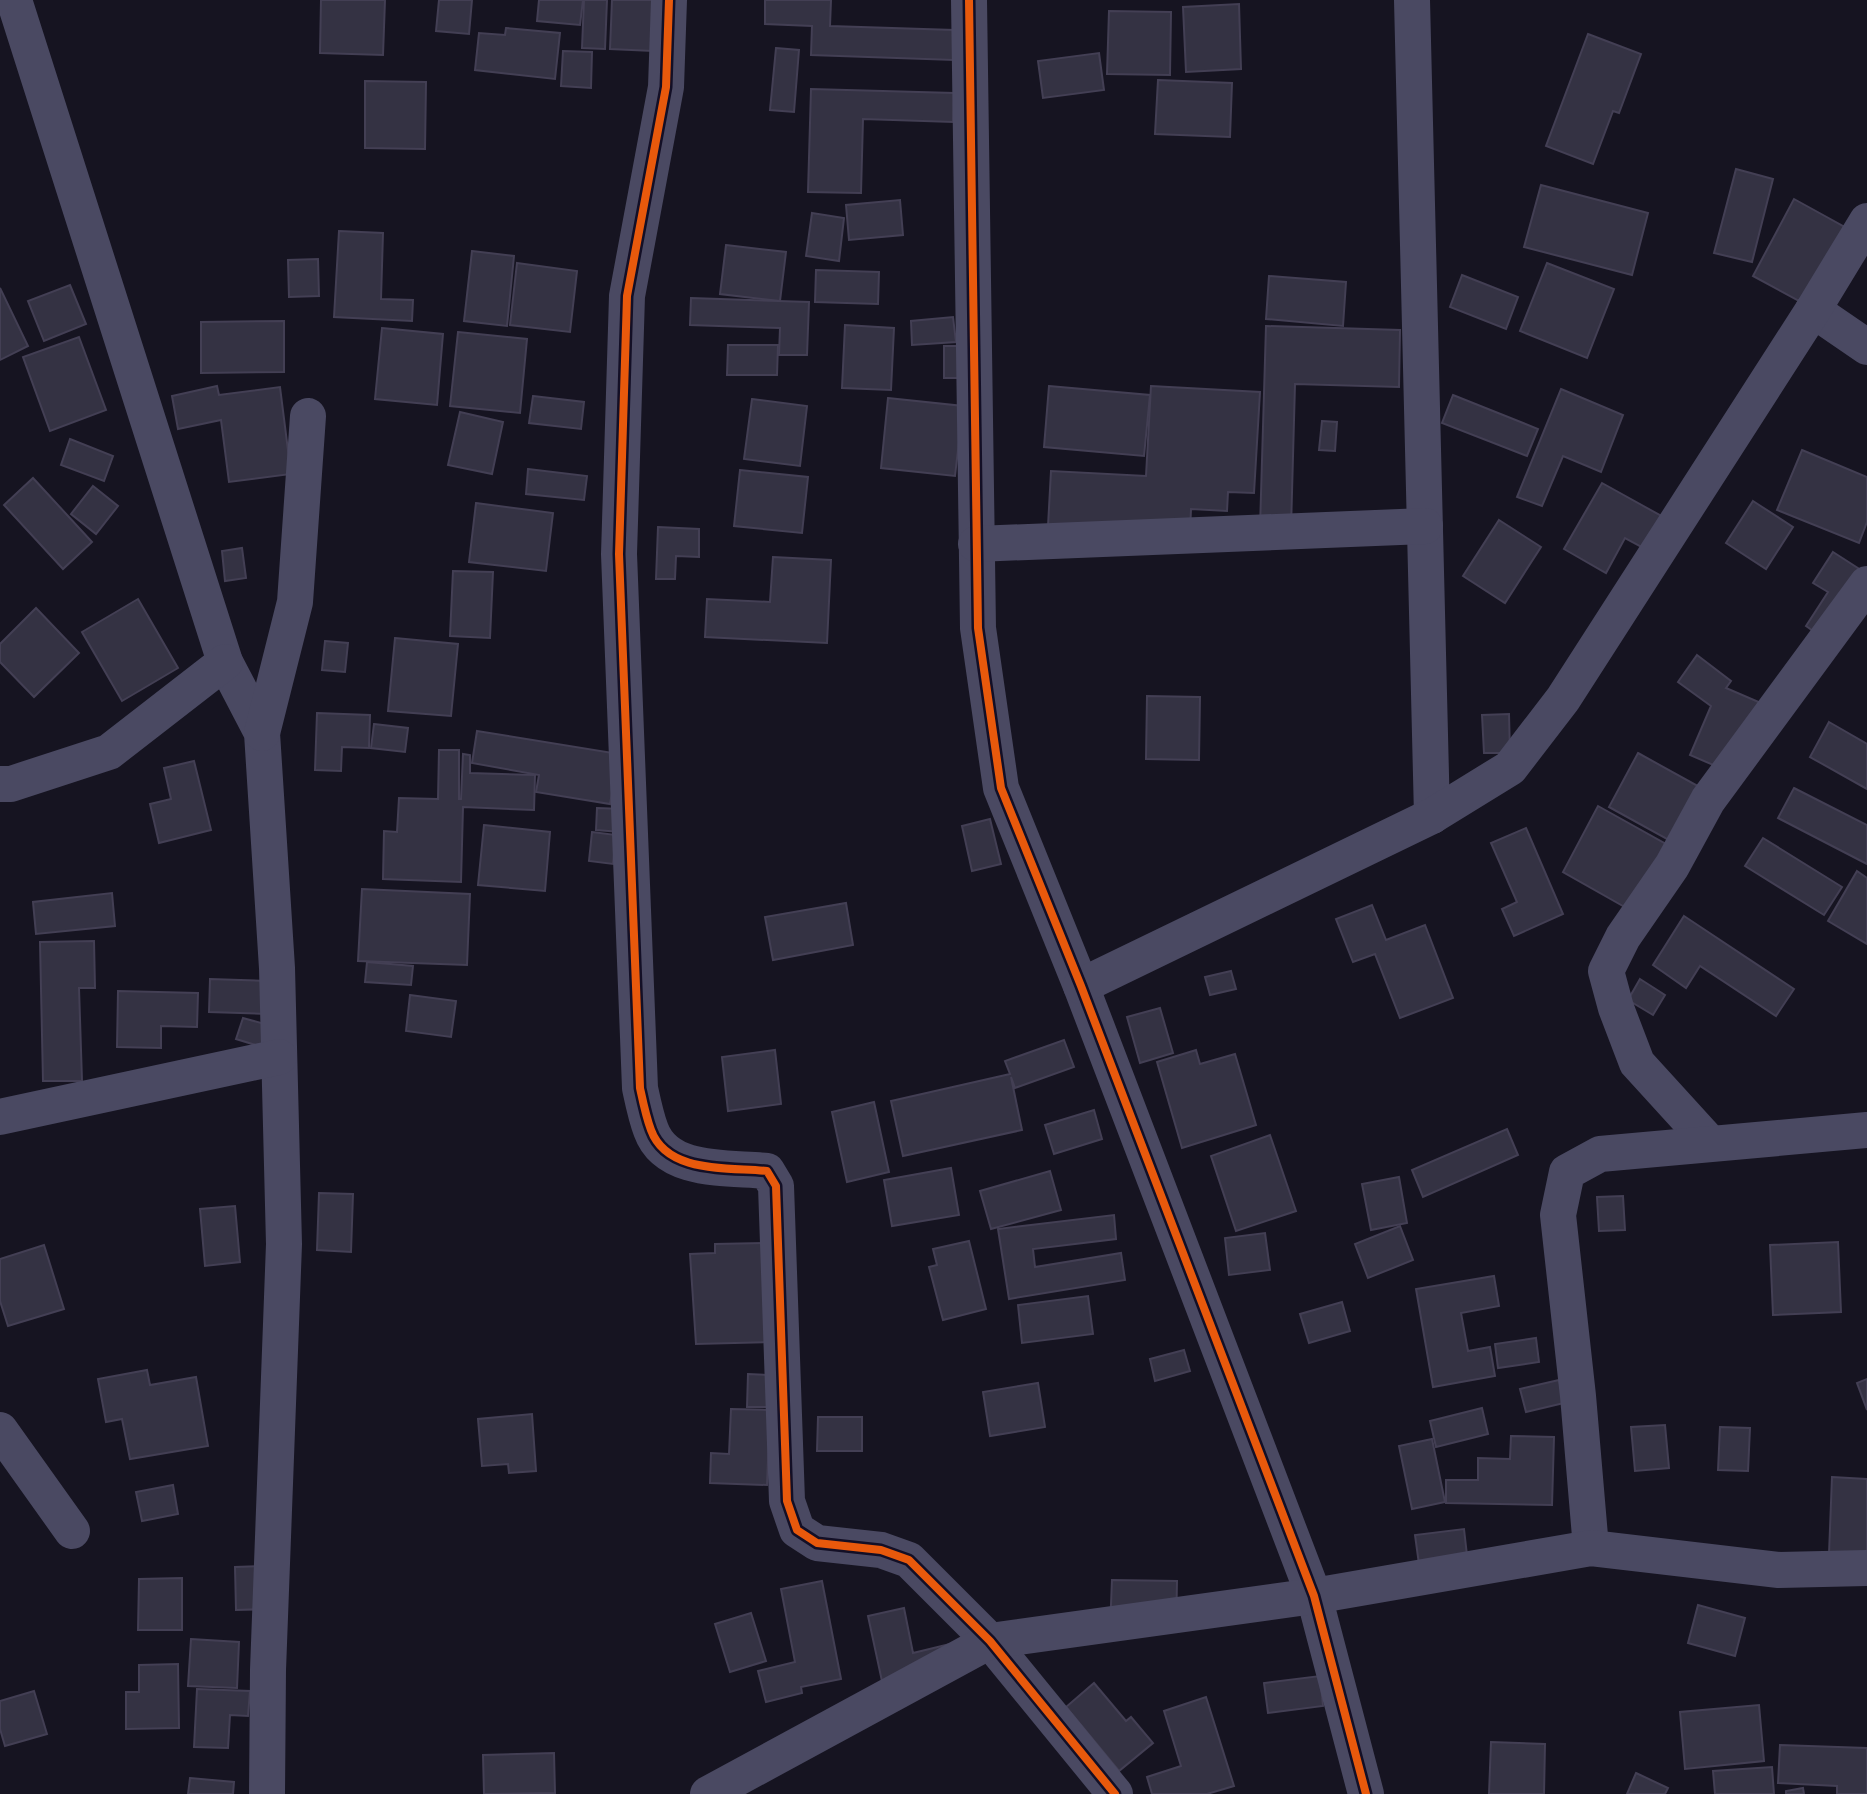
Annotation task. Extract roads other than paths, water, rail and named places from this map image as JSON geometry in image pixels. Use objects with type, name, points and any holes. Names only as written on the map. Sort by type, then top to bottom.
[{"type":"street","points":[[14,0],[225,662],[262,733]]},
{"type":"street","points":[[669,0],[666,87],[627,296],[619,554],[640,1088],[651,1133],[666,1154],[690,1164],[767,1171],[776,1186],[787,1501],[797,1530],[817,1543],[881,1550],[909,1560],[990,1641],[1115,1794]]},
{"type":"street","points":[[969,0],[978,628],[1001,788],[1081,986],[1314,1596],[1366,1794]]},
{"type":"street","points":[[1412,0],[1432,816]]},
{"type":"street","points":[[1081,986],[1432,816],[1510,768],[1563,699],[1867,221]]},
{"type":"street","points":[[1813,310],[1867,347]]},
{"type":"street","points":[[267,1794],[268,1670],[284,1244],[277,968],[262,733],[295,602],[308,416]]},
{"type":"street","points":[[976,544],[1425,526]]},
{"type":"street","points":[[1709,1142],[1637,1063],[1606,971],[1623,937],[1672,866],[1708,800],[1867,584]]},
{"type":"street","points":[[0,784],[11,784],[109,752],[225,662]]},
{"type":"street","points":[[0,1117],[279,1057]]},
{"type":"street","points":[[1591,1548],[1558,1215],[1567,1172],[1600,1154],[1867,1130]]},
{"type":"street","points":[[0,1430],[72,1531]]},
{"type":"street","points":[[708,1794],[990,1641],[1314,1596],[1591,1548],[1779,1570],[1867,1568]]}]
